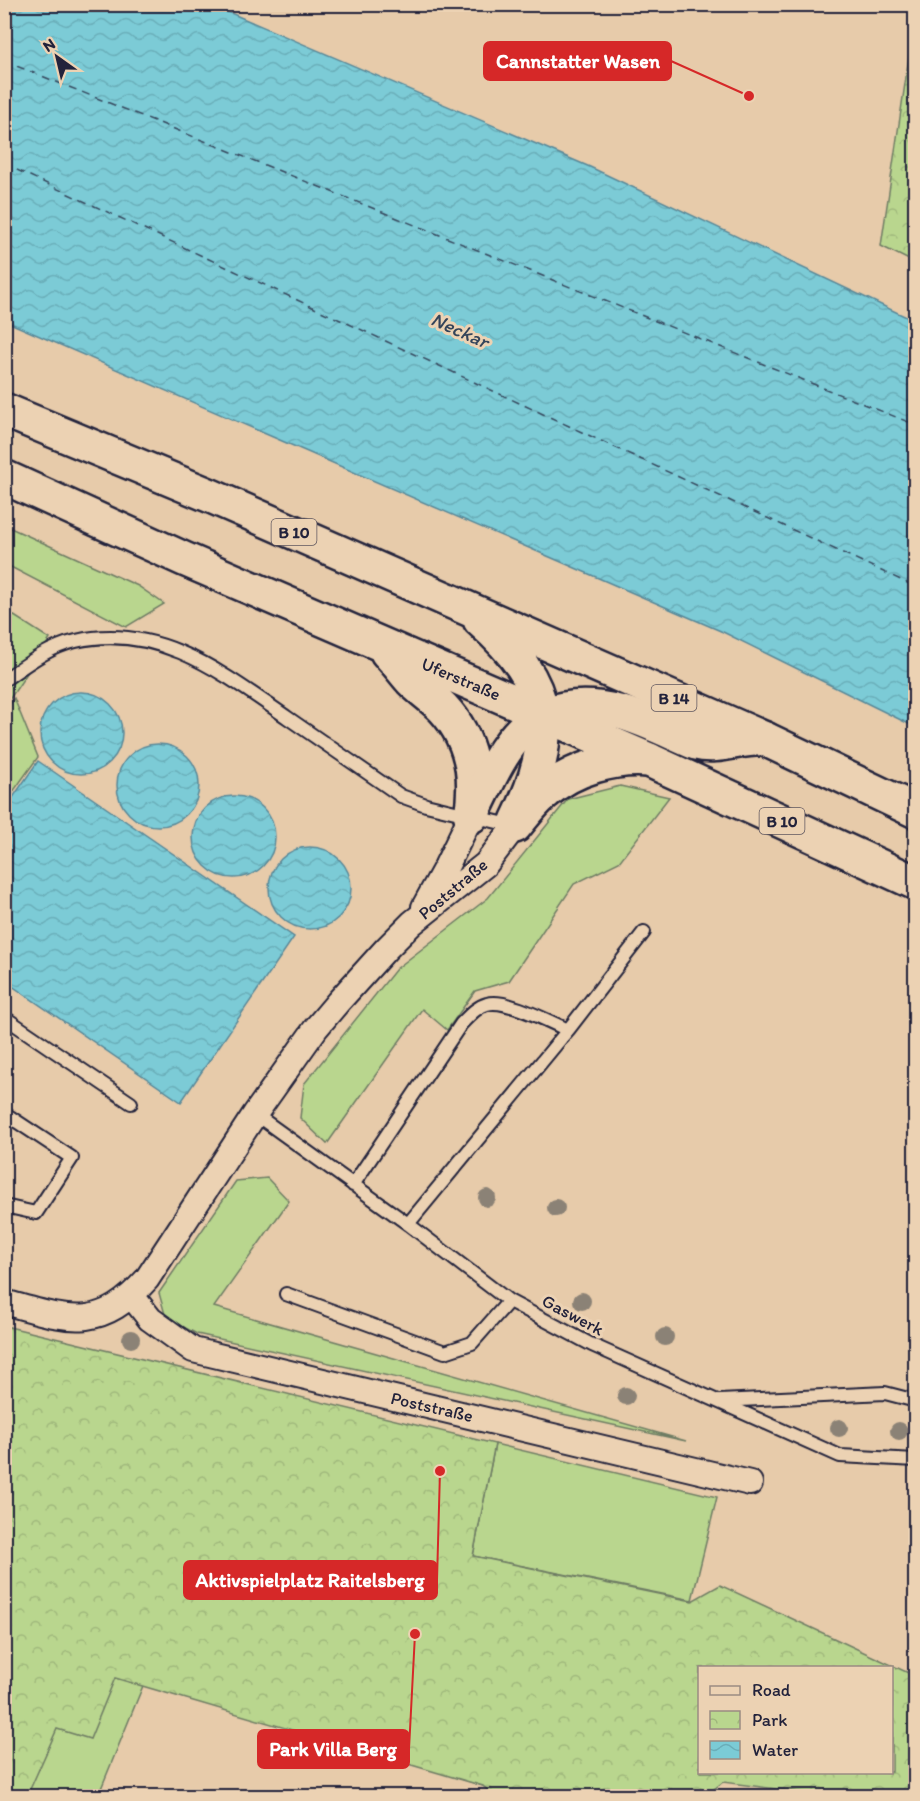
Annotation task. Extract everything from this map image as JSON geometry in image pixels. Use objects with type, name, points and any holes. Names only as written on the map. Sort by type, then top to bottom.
[{"type":"main road","name":"B 10","points":[[4,410],[211,496],[582,658]]},
{"type":"main road","name":"Uferstraße","points":[[4,477],[184,559],[649,760],[915,883]]},
{"type":"main road","points":[[460,604],[487,626],[513,652],[537,692],[543,714],[543,743],[538,771],[515,826]]},
{"type":"main road","points":[[377,643],[394,658],[411,680],[444,709],[461,734],[473,771],[475,794],[471,816]]},
{"type":"main road","name":"B 14","points":[[582,658],[765,739]]},
{"type":"main road","points":[[471,816],[514,739],[532,721],[543,714],[579,706],[608,708],[626,713],[708,746],[747,739],[765,739],[915,811]]},
{"type":"main road","points":[[515,826],[546,791],[574,774],[621,760],[649,760]]},
{"type":"street","name":"Poststraße","points":[[412,923],[431,897],[471,816]]},
{"type":"street","name":"Poststraße","points":[[4,1302],[59,1316],[86,1318],[108,1312],[132,1296],[147,1279],[255,1114],[338,1002],[412,923],[486,864],[515,826]]},
{"type":"street","name":"Poststraße","points":[[132,1296],[150,1319],[193,1350],[750,1483]]},
{"type":"lane","points":[[4,680],[53,649],[77,641],[100,638],[126,639],[172,648],[215,668],[401,796],[515,826]]},
{"type":"lane","points":[[408,1224],[568,1030],[644,932]]},
{"type":"lane","points":[[353,1185],[461,1024],[476,1009],[489,1003],[505,1004],[568,1030]]},
{"type":"lane","points":[[4,1017],[131,1103]]},
{"type":"lane","points":[[4,1113],[72,1158],[36,1213],[4,1206]]},
{"type":"lane","name":"Gaswerk","points":[[255,1114],[408,1224],[509,1301],[592,1345],[840,1456],[915,1460]]},
{"type":"lane","points":[[286,1294],[446,1352],[472,1343],[509,1301]]},
{"type":"lane","points":[[717,1402],[885,1392],[915,1401]]},
{"type":"green space","points":[[915,16],[915,263],[881,246]]},
{"type":"green space","points":[[4,525],[138,586],[164,604],[126,627],[5,564]]},
{"type":"green space","points":[[5,610],[50,639],[5,706]]},
{"type":"green space","points":[[14,698],[38,757],[5,803],[5,712]]},
{"type":"green space","points":[[620,786],[669,797],[619,862],[574,884],[509,981],[475,991],[447,1030],[422,1009],[327,1144],[300,1118],[304,1084],[396,969],[488,898],[568,799]]},
{"type":"green space","points":[[267,1178],[289,1201],[214,1307],[686,1441],[197,1334],[166,1318],[159,1293],[236,1181]]},
{"type":"green space","points":[[5,1326],[495,1444],[473,1556],[692,1601],[720,1585],[915,1676],[915,1796],[831,1796],[723,1782],[705,1796],[494,1796],[483,1786],[115,1678],[90,1739],[57,1729],[27,1796],[5,1796]]},
{"type":"green space","points":[[495,1444],[717,1497],[692,1600],[473,1556]]},
{"type":"green space","points":[[4,1641],[444,1742],[494,1796],[483,1786],[147,1676],[98,1796],[5,1796]]},
{"type":"water","name":"Neckar","points":[[5,4],[212,5],[590,167],[915,321],[915,727],[723,632],[5,321]]},
{"type":"water","points":[[81,692],[97,696],[110,704],[118,717],[122,733],[118,749],[110,762],[97,770],[81,774],[65,770],[52,762],[44,749],[40,733],[44,717],[52,704],[65,696]]},
{"type":"water","points":[[158,744],[174,747],[187,756],[196,769],[199,785],[196,801],[187,814],[174,823],[158,826],[142,823],[129,814],[120,801],[117,785],[120,769],[129,756],[142,747]]},
{"type":"water","points":[[38,761],[294,937],[181,1102],[5,981],[5,809]]},
{"type":"water","points":[[234,796],[250,799],[263,808],[272,821],[275,837],[272,853],[263,866],[250,875],[234,878],[218,875],[205,866],[196,853],[193,837],[196,821],[205,808],[218,799]]},
{"type":"water","points":[[310,847],[326,850],[339,859],[348,872],[351,888],[348,904],[339,917],[326,926],[310,929],[294,926],[281,917],[272,904],[269,888],[272,872],[281,859],[294,850]]},
{"type":"ferry route","points":[[4,61],[916,425]]},
{"type":"ferry route","points":[[4,164],[916,587]]},
{"type":"place","name":"Cannstatter Wasen","points":[[749,96]]},
{"type":"place","name":"Aktivspielplatz Raitelsberg","points":[[440,1471]]},
{"type":"place","name":"Park Villa Berg","points":[[415,1634]]}]
